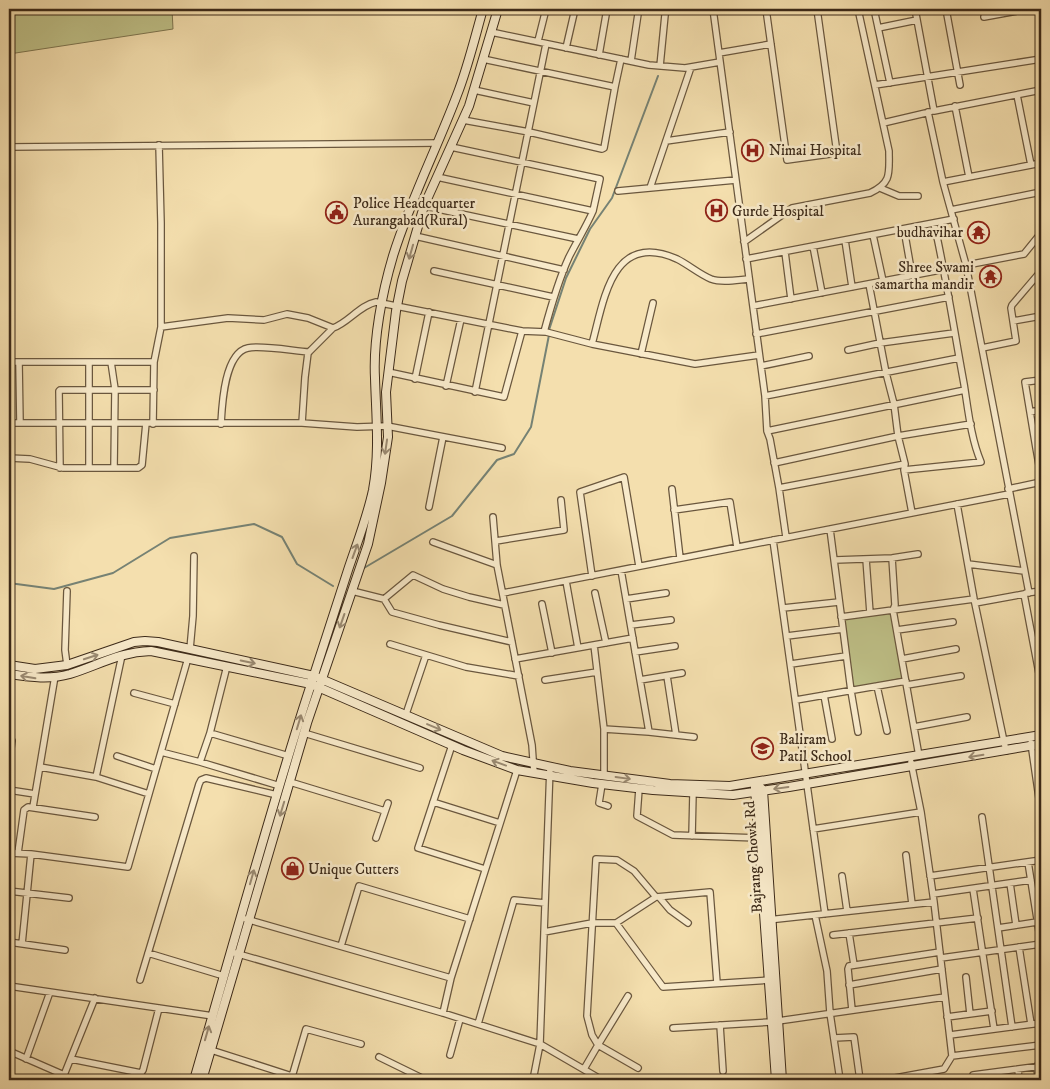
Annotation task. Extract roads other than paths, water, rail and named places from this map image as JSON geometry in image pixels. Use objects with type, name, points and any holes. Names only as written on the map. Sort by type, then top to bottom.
[{"type":"street","points":[[202,1080],[277,795],[311,684],[364,528],[373,488],[377,449],[374,376],[376,343],[382,303],[393,256],[458,93],[483,9]]},
{"type":"street","points":[[245,918],[290,782],[304,733],[368,544],[375,516],[388,437],[386,392],[397,306],[415,236],[424,206],[463,120],[474,90],[498,9]]},
{"type":"street","points":[[538,41],[546,9]]},
{"type":"street","points":[[566,48],[575,9]]},
{"type":"street","points":[[599,55],[607,9]]},
{"type":"street","points":[[660,66],[667,9]]},
{"type":"street","points":[[713,9],[765,396],[767,431],[779,488],[786,537]]},
{"type":"street","points":[[766,9],[787,160],[837,154],[817,9]]},
{"type":"street","points":[[744,242],[792,208],[870,193],[880,188],[886,182],[889,174],[889,151],[858,9]]},
{"type":"street","points":[[874,9],[890,83]]},
{"type":"street","points":[[915,9],[928,78],[931,112],[943,182],[966,265],[1024,571],[1041,684]]},
{"type":"street","points":[[946,9],[960,85]]},
{"type":"street","points":[[984,17],[1028,9]]},
{"type":"street","points":[[631,61],[638,14]]},
{"type":"street","points":[[878,28],[917,20]]},
{"type":"street","points":[[491,32],[660,66],[691,67],[720,62]]},
{"type":"street","points":[[475,392],[546,44]]},
{"type":"street","points":[[719,53],[771,44]]},
{"type":"street","points":[[483,59],[616,87]]},
{"type":"street","points":[[463,120],[529,132],[603,149],[621,59]]},
{"type":"street","points":[[874,85],[1041,59]]},
{"type":"street","points":[[650,188],[691,67]]},
{"type":"street","points":[[474,90],[534,103]]},
{"type":"street","points":[[883,122],[1041,90]]},
{"type":"street","points":[[1017,95],[1031,166]]},
{"type":"street","points":[[955,106],[969,177]]},
{"type":"street","points":[[666,141],[730,132]]},
{"type":"street","points":[[9,147],[437,143]]},
{"type":"street","points":[[153,424],[154,362],[161,327],[159,145]]},
{"type":"street","points":[[451,147],[600,179],[593,211],[587,226],[578,239],[553,297],[548,332]]},
{"type":"street","points":[[943,182],[1041,164]]},
{"type":"street","points":[[438,176],[593,211]]},
{"type":"street","points":[[618,191],[736,180]]},
{"type":"street","points":[[880,188],[899,196],[918,196]]},
{"type":"street","points":[[951,210],[1041,192]]},
{"type":"street","points":[[424,206],[578,239]]},
{"type":"street","points":[[746,259],[954,219]]},
{"type":"street","points":[[779,488],[904,467],[981,462],[971,424],[944,269],[934,223]]},
{"type":"street","points":[[904,229],[912,275]]},
{"type":"street","points":[[753,306],[1024,254],[1041,233]]},
{"type":"street","points":[[873,235],[883,281]]},
{"type":"street","points":[[415,236],[564,270]]},
{"type":"street","points":[[845,240],[852,287]]},
{"type":"street","points":[[813,246],[822,293]]},
{"type":"street","points":[[785,252],[791,299]]},
{"type":"street","points":[[592,344],[607,291],[621,264],[628,258],[640,254],[653,253],[676,259],[711,279],[749,279]]},
{"type":"street","points":[[434,271],[553,297]]},
{"type":"street","points":[[982,348],[1015,342],[1017,339],[1012,305],[1041,271]]},
{"type":"street","points":[[869,284],[886,373],[894,404],[912,513]]},
{"type":"street","points":[[756,334],[949,297]]},
{"type":"street","points":[[302,424],[305,377],[309,352],[332,328],[343,323],[370,303],[382,303],[522,331],[548,332],[592,344],[695,364],[759,355]]},
{"type":"street","points":[[641,354],[653,303]]},
{"type":"street","points":[[415,378],[429,312]]},
{"type":"street","points":[[161,327],[228,318],[264,320],[287,314],[308,318],[332,328]]},
{"type":"street","points":[[1013,321],[1041,316]]},
{"type":"street","points":[[446,386],[461,319]]},
{"type":"street","points":[[388,372],[446,386],[505,397],[522,331]]},
{"type":"street","points":[[848,350],[880,343],[954,333]]},
{"type":"street","points":[[221,424],[224,388],[229,371],[241,350],[253,348],[309,352]]},
{"type":"street","points":[[761,366],[809,356]]},
{"type":"street","points":[[765,396],[959,358]]},
{"type":"street","points":[[9,362],[154,362]]},
{"type":"street","points":[[19,362],[20,424]]},
{"type":"street","points":[[89,362],[89,468]]},
{"type":"street","points":[[111,362],[115,389],[114,468]]},
{"type":"street","points":[[1041,380],[1025,382],[1039,447],[1041,476]]},
{"type":"street","points":[[60,468],[60,390],[154,390]]},
{"type":"street","points":[[767,431],[965,390]]},
{"type":"street","points":[[1030,412],[1041,410]]},
{"type":"street","points":[[9,424],[146,423],[388,426],[502,448]]},
{"type":"street","points":[[9,458],[30,459],[60,468],[140,467],[146,423]]},
{"type":"street","points":[[774,462],[898,436],[971,424]]},
{"type":"street","points":[[429,507],[443,437]]},
{"type":"street","points":[[592,576],[580,492],[624,477],[639,566]]},
{"type":"street","points":[[503,593],[957,504],[1009,492],[1041,482]]},
{"type":"street","points":[[672,489],[680,558]]},
{"type":"street","points":[[496,541],[564,530],[561,500]]},
{"type":"street","points":[[674,510],[730,502],[737,547]]},
{"type":"street","points":[[957,504],[974,601],[1006,751]]},
{"type":"street","points":[[493,517],[497,565],[532,745],[534,772]]},
{"type":"street","points":[[830,529],[846,656],[858,732]]},
{"type":"street","points":[[773,540],[825,914]]},
{"type":"street","points":[[433,542],[497,565]]},
{"type":"street","points":[[834,560],[892,558],[918,554]]},
{"type":"street","points":[[190,649],[193,616],[194,556]]},
{"type":"street","points":[[892,558],[894,610],[919,756]]},
{"type":"street","points":[[866,559],[870,613]]},
{"type":"street","points":[[968,564],[1024,571]]},
{"type":"street","points":[[621,570],[649,732]]},
{"type":"street","points":[[384,599],[413,575],[443,589],[504,605]]},
{"type":"street","points":[[566,581],[578,648]]},
{"type":"street","points":[[67,591],[65,650],[67,665]]},
{"type":"street","points":[[352,591],[384,599],[392,612],[439,626],[512,642]]},
{"type":"street","points":[[841,617],[1041,591]]},
{"type":"street","points":[[595,593],[606,643]]},
{"type":"street","points":[[626,599],[666,593]]},
{"type":"street","points":[[783,608],[839,602]]},
{"type":"street","points":[[542,604],[552,653]]},
{"type":"street","points":[[631,625],[671,620]]},
{"type":"street","points":[[897,630],[953,622]]},
{"type":"street","points":[[787,636],[843,629]]},
{"type":"street","points":[[515,659],[633,638]]},
{"type":"street","points":[[9,684],[11,666],[35,669],[67,665],[134,642],[146,641],[314,676],[502,756],[604,776],[680,784],[730,786],[806,779],[911,762],[1006,751],[1041,744]]},
{"type":"street","points":[[390,644],[466,667],[519,676]]},
{"type":"street","points":[[594,645],[604,729],[604,776]]},
{"type":"street","points":[[174,656],[175,646]]},
{"type":"street","points":[[635,652],[675,646]]},
{"type":"street","points":[[902,659],[956,649]]},
{"type":"street","points":[[10,674],[37,679],[68,674],[133,651],[151,651],[311,684],[452,745],[516,770],[639,789],[733,795],[754,792],[806,779]]},
{"type":"street","points":[[96,777],[122,655]]},
{"type":"street","points":[[406,714],[426,655]]},
{"type":"street","points":[[791,664],[846,656]]},
{"type":"street","points":[[9,853],[31,854],[128,867],[188,658]]},
{"type":"street","points":[[200,762],[210,733],[227,666]]},
{"type":"street","points":[[545,680],[597,672]]},
{"type":"street","points":[[640,680],[682,673]]},
{"type":"street","points":[[33,807],[55,676]]},
{"type":"street","points":[[667,676],[676,735]]},
{"type":"street","points":[[796,700],[877,686],[961,676]]},
{"type":"street","points":[[877,686],[887,731]]},
{"type":"street","points":[[134,693],[175,704]]},
{"type":"street","points":[[824,695],[832,739]]},
{"type":"street","points":[[914,726],[967,717]]},
{"type":"street","points":[[604,729],[694,737]]},
{"type":"street","points":[[210,733],[289,756]]},
{"type":"street","points":[[304,733],[420,768]]},
{"type":"street","points":[[911,762],[919,756],[1041,736]]},
{"type":"street","points":[[1030,737],[1041,812]]},
{"type":"street","points":[[9,762],[12,741]]},
{"type":"street","points":[[452,745],[418,848],[485,869]]},
{"type":"street","points":[[161,752],[280,786]]},
{"type":"street","points":[[117,756],[156,769]]},
{"type":"street","points":[[884,1080],[944,1069],[952,1056],[933,894],[921,812],[911,762]]},
{"type":"street","points":[[533,1080],[540,1044],[550,766]]},
{"type":"street","points":[[40,767],[96,777],[149,794]]},
{"type":"street","points":[[443,1013],[451,978],[516,770]]},
{"type":"street","points":[[140,980],[201,780],[206,778],[277,795]]},
{"type":"street","points":[[290,782],[385,811]]},
{"type":"street","name":"Bajrang Chowk Rd","points":[[757,783],[763,790],[767,920]]},
{"type":"street","name":"Bajrang Chowk Rd","points":[[757,783],[754,792],[782,1080]]},
{"type":"street","points":[[602,784],[599,804],[608,806]]},
{"type":"street","points":[[639,789],[637,816],[673,835],[758,838]]},
{"type":"street","points":[[9,790],[35,794]]},
{"type":"street","points":[[692,836],[693,793]]},
{"type":"street","points":[[433,802],[500,823]]},
{"type":"street","points":[[376,838],[388,803]]},
{"type":"street","points":[[18,854],[24,810],[28,807],[95,817]]},
{"type":"street","points":[[812,829],[921,812]]},
{"type":"street","points":[[982,817],[1012,1027]]},
{"type":"street","points":[[22,944],[31,854]]},
{"type":"street","points":[[906,855],[912,904]]},
{"type":"street","points":[[638,1068],[598,1045],[592,1034],[587,1016],[596,859],[617,860],[634,871],[670,910],[688,923]]},
{"type":"street","points":[[930,876],[1041,860]]},
{"type":"street","points":[[1028,862],[1041,963]]},
{"type":"street","points":[[842,876],[847,911]]},
{"type":"street","points":[[933,894],[1031,880]]},
{"type":"street","points":[[1010,883],[1016,925]]},
{"type":"street","points":[[341,946],[359,886],[470,919]]},
{"type":"street","points":[[974,889],[994,1029]]},
{"type":"street","points":[[9,891],[69,898]]},
{"type":"street","points":[[544,932],[592,923],[616,923],[658,897],[710,892],[717,983]]},
{"type":"street","points":[[478,1024],[514,900],[545,902]]},
{"type":"street","points":[[767,920],[934,902]]},
{"type":"street","points":[[815,915],[827,972],[830,1014],[840,1080]]},
{"type":"street","points":[[245,918],[451,978]]},
{"type":"street","points":[[832,935],[978,918]]},
{"type":"street","points":[[998,928],[1037,922]]},
{"type":"street","points":[[616,923],[663,987],[772,980]]},
{"type":"street","points":[[849,933],[854,965]]},
{"type":"street","points":[[9,942],[65,950]]},
{"type":"street","points":[[852,1010],[849,966],[1040,944]]},
{"type":"street","points":[[1018,947],[1031,1024]]},
{"type":"street","points":[[148,953],[224,976]]},
{"type":"street","points":[[194,1080],[224,976],[235,953]]},
{"type":"street","points":[[235,953],[443,1013],[540,1044],[602,1080]]},
{"type":"street","points":[[849,985],[942,969]]},
{"type":"street","points":[[966,977],[970,1014]]},
{"type":"street","points":[[9,986],[212,1016]]},
{"type":"street","points":[[26,1058],[50,992]]},
{"type":"street","points":[[584,1068],[628,996]]},
{"type":"street","points":[[9,1051],[63,1078],[95,998]]},
{"type":"street","points":[[673,1028],[775,1022],[945,998]]},
{"type":"street","points":[[70,1059],[141,1073],[159,1008]]},
{"type":"street","points":[[948,1017],[992,1011]]},
{"type":"street","points":[[450,1055],[460,1019]]},
{"type":"street","name":"Bajrang Chowk Rd","points":[[775,1022],[776,1080]]},
{"type":"street","points":[[950,1035],[1041,1023]]},
{"type":"street","points":[[720,1025],[723,1071]]},
{"type":"street","points":[[211,1050],[292,1078],[306,1030],[360,1044]]},
{"type":"street","points":[[834,1038],[854,1037],[860,1080]]},
{"type":"street","points":[[952,1056],[1041,1045]]},
{"type":"street","points":[[380,1057],[426,1080]]},
{"type":"street","points":[[973,1080],[973,1075],[1039,1066],[1038,1080]]},
{"type":"street","points":[[1018,1069],[1019,1080]]},
{"type":"waterway","points":[[549,330],[566,278],[590,229],[612,198],[658,76]]},
{"type":"waterway","points":[[364,568],[452,516],[497,460],[514,454],[531,427],[549,335]]},
{"type":"waterway","points":[[9,583],[54,589],[113,573],[170,538],[254,524],[282,537],[297,564],[333,586]]},
{"type":"place","name":"Nimai Hospital","points":[[753,150]]},
{"type":"place","name":"Gurde Hospital","points":[[716,211]]},
{"type":"place","name":"Police Headcquarter Aurangabad(Rural)","points":[[337,212]]},
{"type":"place","name":"budhavihar","points":[[979,232]]},
{"type":"place","name":"Shree Swami samartha mandir","points":[[990,276]]},
{"type":"place","name":"Baliram Patil School","points":[[763,748]]},
{"type":"place","name":"Unique Cutters","points":[[292,869]]}]
